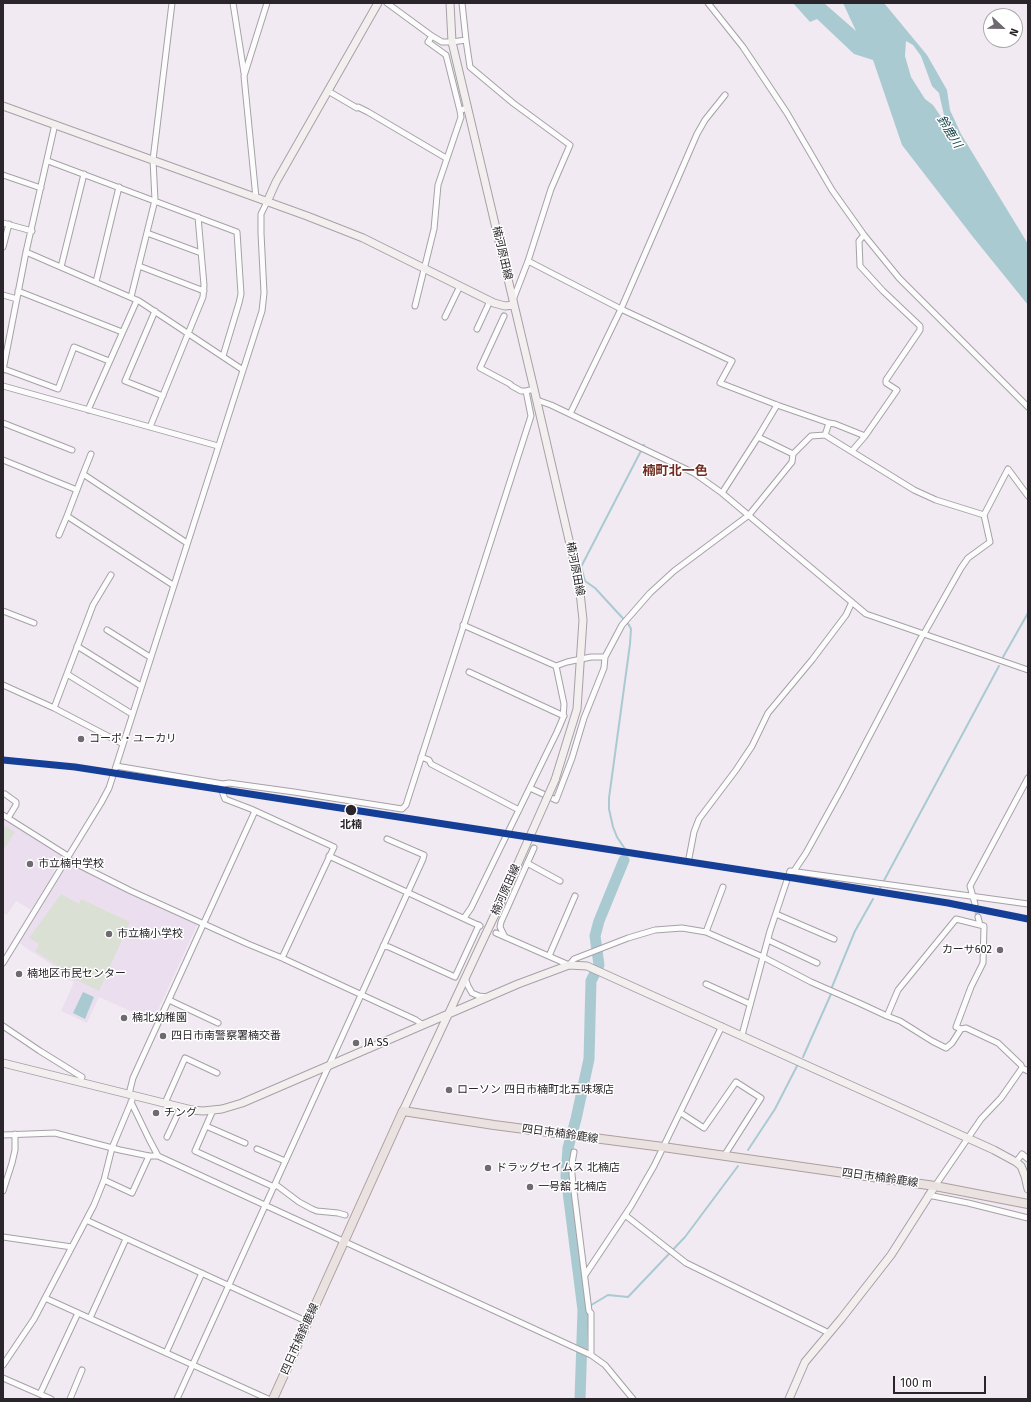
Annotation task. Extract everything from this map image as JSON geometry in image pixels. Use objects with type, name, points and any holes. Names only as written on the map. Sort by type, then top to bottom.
[{"type":"main road","name":"四日市楠鈴鹿線","points":[[273,1399],[403,1111],[935,1186],[1028,1204]]},
{"type":"street","points":[[131,297],[155,200],[153,160],[172,3]]},
{"type":"street","points":[[233,3],[244,76],[256,198]]},
{"type":"street","points":[[244,76],[267,3]]},
{"type":"street","points":[[3,963],[104,797],[116,766],[173,585],[244,370],[263,304],[262,214],[276,182],[378,3]]},
{"type":"street","points":[[387,3],[442,42],[466,40]]},
{"type":"street","name":"楠河原田線","points":[[403,1111],[498,908],[555,780],[577,709],[583,620],[579,583],[452,42],[450,3]]},
{"type":"street","points":[[3,106],[363,238],[490,301],[505,306],[514,303],[551,189],[570,145],[513,103],[470,67],[462,3]]},
{"type":"street","points":[[708,3],[742,46],[787,113],[832,190],[864,235],[899,278],[1028,407]]},
{"type":"street","points":[[415,306],[434,229],[438,185],[461,117],[446,56],[428,42],[432,36]]},
{"type":"street","points":[[328,91],[357,108],[358,107],[368,112],[446,158]]},
{"type":"street","points":[[570,414],[621,309],[697,134],[705,120],[725,95]]},
{"type":"street","points":[[460,111],[468,107]]},
{"type":"street","points":[[55,124],[48,161],[26,252],[4,369],[58,389],[74,347],[109,361]]},
{"type":"street","points":[[48,161],[237,232],[241,294],[223,356]]},
{"type":"street","points":[[61,267],[84,174]]},
{"type":"street","points":[[3,175],[41,188]]},
{"type":"street","points":[[96,282],[119,187]]},
{"type":"street","points":[[150,427],[203,297],[204,291],[198,217]]},
{"type":"street","points":[[3,223],[32,230]]},
{"type":"street","points":[[3,247],[9,224]]},
{"type":"street","points":[[147,233],[201,254]]},
{"type":"street","points":[[852,451],[865,436],[896,390],[886,382],[886,380],[920,330],[920,326],[883,291],[860,266],[859,241],[864,235]]},
{"type":"street","points":[[26,252],[137,300],[244,370]]},
{"type":"street","points":[[528,261],[621,309],[732,361],[720,383],[865,436]]},
{"type":"street","points":[[139,266],[204,291]]},
{"type":"street","points":[[445,317],[460,286]]},
{"type":"street","points":[[18,291],[122,332]]},
{"type":"street","points":[[3,295],[17,299]]},
{"type":"street","points":[[88,410],[137,300]]},
{"type":"street","points":[[477,329],[490,301]]},
{"type":"street","points":[[155,311],[125,381],[162,396]]},
{"type":"street","points":[[504,316],[480,368],[521,391],[534,389]]},
{"type":"street","points":[[3,386],[218,446]]},
{"type":"street","points":[[116,766],[223,784],[229,783],[294,792],[402,810],[406,805],[531,416],[526,391]]},
{"type":"street","points":[[537,400],[570,414],[694,473],[722,493],[866,614],[1028,670]]},
{"type":"street","points":[[722,493],[777,405]]},
{"type":"street","points":[[3,423],[72,450]]},
{"type":"street","points":[[825,435],[829,423]]},
{"type":"street","points":[[530,788],[556,800],[572,758],[584,718],[604,668],[605,657],[624,622],[650,593],[674,571],[748,515],[792,462],[793,454],[811,436],[825,435],[914,490],[936,500],[984,515]]},
{"type":"street","points":[[758,437],[793,454]]},
{"type":"street","points":[[59,535],[91,454]]},
{"type":"street","points":[[3,460],[77,490]]},
{"type":"street","points":[[794,871],[806,853],[842,788],[921,638],[960,568],[968,558],[990,542],[984,515],[1008,469],[1028,496]]},
{"type":"street","points":[[83,474],[187,543]]},
{"type":"street","points":[[67,516],[173,585]]},
{"type":"street","points":[[54,708],[93,605],[111,575]]},
{"type":"street","points":[[688,858],[694,832],[699,819],[732,776],[752,746],[768,713],[837,627],[852,602]]},
{"type":"street","points":[[3,611],[34,623]]},
{"type":"street","points":[[463,625],[556,666],[591,657],[605,657]]},
{"type":"street","points":[[107,630],[150,657]]},
{"type":"street","points":[[77,646],[141,686]]},
{"type":"street","points":[[464,918],[471,908],[564,716],[562,693],[556,666]]},
{"type":"street","points":[[469,672],[564,716]]},
{"type":"street","points":[[67,674],[132,714]]},
{"type":"street","points":[[3,685],[54,708],[123,744]]},
{"type":"street","points":[[421,757],[429,760],[431,764],[519,810]]},
{"type":"street","points":[[975,904],[970,886],[1028,778]]},
{"type":"street","points":[[223,784],[222,791],[225,799],[334,847],[282,958]]},
{"type":"street","points":[[5,794],[16,802],[16,805],[8,818]]},
{"type":"street","points":[[3,1365],[28,1329],[97,1198],[104,1180],[112,1148],[132,1097],[133,1078],[255,812]]},
{"type":"street","points":[[3,815],[68,858],[131,891],[361,994],[416,1020],[423,1025]]},
{"type":"street","points":[[177,1399],[424,854],[391,839],[387,839]]},
{"type":"street","points":[[505,936],[500,927],[501,922],[534,848]]},
{"type":"street","points":[[329,856],[480,925],[455,977],[389,947],[383,946]]},
{"type":"street","points":[[527,864],[560,881]]},
{"type":"street","points":[[742,1035],[763,957],[790,871],[1028,904]]},
{"type":"street","points":[[706,932],[723,886]]},
{"type":"street","points":[[549,956],[575,896]]},
{"type":"street","points":[[776,914],[834,939]]},
{"type":"street","points":[[978,917],[980,925]]},
{"type":"street","points":[[887,1016],[898,990],[956,919],[984,926],[983,963],[971,987],[956,1027],[961,1029],[966,1028],[998,1043],[1021,1065],[1022,1068],[1028,1071]]},
{"type":"street","points":[[3,1063],[80,1082],[132,1097],[192,1110],[222,1109],[237,1105],[487,997],[569,965],[574,959],[600,948],[628,938],[663,929],[682,928],[706,932],[763,957],[832,991],[907,1025],[946,1048],[952,1043],[961,1029]]},
{"type":"street","points":[[496,933],[569,965],[592,968],[600,971],[968,1137],[1016,1162],[1024,1170],[1028,1189]]},
{"type":"street","points":[[768,940],[817,963]]},
{"type":"street","points":[[465,977],[472,993],[478,996],[487,997]]},
{"type":"street","points":[[706,984],[750,1004]]},
{"type":"street","points":[[169,1000],[218,1022]]},
{"type":"street","points":[[3,1026],[82,1077],[80,1082]]},
{"type":"street","points":[[585,1276],[625,1215],[654,1166],[722,1026]]},
{"type":"street","points":[[165,1103],[185,1058],[217,1073]]},
{"type":"street","points":[[789,1399],[804,1362],[841,1319],[891,1255],[928,1195],[968,1137],[1001,1098],[1022,1068]]},
{"type":"street","points":[[681,1113],[704,1128],[736,1082],[761,1098],[724,1156]]},
{"type":"street","points":[[132,1097],[149,1139],[158,1156]]},
{"type":"street","points":[[167,1137],[181,1107]]},
{"type":"street","points":[[213,1110],[195,1151],[274,1185],[317,1212],[338,1213],[344,1216]]},
{"type":"street","points":[[206,1126],[245,1143]]},
{"type":"street","points":[[3,1135],[55,1133],[112,1148],[149,1156],[158,1156],[266,1204],[576,1347],[605,1365],[633,1399]]},
{"type":"street","points":[[3,1191],[15,1150],[15,1134]]},
{"type":"street","points":[[257,1149],[285,1161]]},
{"type":"street","points":[[574,1152],[572,1175],[591,1313],[589,1354]]},
{"type":"street","points":[[1016,1162],[1022,1154],[1028,1159]]},
{"type":"street","points":[[104,1180],[132,1192],[149,1156]]},
{"type":"street","points":[[928,1195],[968,1202],[1028,1218]]},
{"type":"street","points":[[625,1215],[686,1263],[829,1333]]},
{"type":"street","points":[[86,1220],[308,1322]]},
{"type":"street","points":[[3,1237],[72,1247]]},
{"type":"street","points":[[90,1318],[126,1239]]},
{"type":"street","points":[[166,1353],[202,1273]]},
{"type":"street","points":[[45,1298],[192,1366],[268,1399]]},
{"type":"street","points":[[40,1394],[78,1313]]},
{"type":"street","points":[[70,1399],[82,1370]]},
{"type":"street","points":[[3,1378],[51,1399]]},
{"type":"shaded area","name":"市立楠中学校","points":[[3,817],[63,855],[53,872],[54,873],[31,910],[16,901],[7,915],[3,913]]},
{"type":"shaded area","points":[[3,825],[15,832],[3,851]]},
{"type":"shaded area","name":"市立楠小学校","points":[[73,864],[119,888],[196,922],[197,925],[153,1021],[99,997],[87,1023],[61,1011],[74,982],[50,971],[52,965],[19,943],[67,865]]},
{"type":"shaded area","points":[[61,894],[79,904],[81,899],[130,922],[99,991],[54,969],[56,965],[35,951],[39,944],[29,938]]},
{"type":"water","name":"鈴鹿川","points":[[793,3],[824,3],[856,31],[843,3],[884,3],[927,55],[947,90],[950,110],[961,134],[1028,244],[1028,305],[902,145],[873,60],[854,54],[817,19],[810,22]],"holes":[[[906,41],[913,45],[921,56],[932,86],[939,93],[946,124],[933,105],[925,99],[911,77],[905,56]]]},
{"type":"water","points":[[83,992],[94,997],[85,1019],[73,1013]]},
{"type":"waterway","points":[[625,849],[617,837],[613,827],[609,809],[609,798],[631,629],[595,588],[585,581],[581,567],[644,445]]},
{"type":"waterway","points":[[1003,657],[1028,613]]},
{"type":"waterway","points":[[880,888],[999,666]]},
{"type":"waterway","points":[[580,1399],[583,1310],[566,1176],[568,1148],[589,1059],[591,981],[599,965],[595,936],[599,921],[624,860]]},
{"type":"waterway","points":[[803,1057],[831,994],[832,987],[855,931],[873,899]]},
{"type":"waterway","points":[[748,1150],[775,1109],[797,1066]]},
{"type":"waterway","points":[[583,1310],[608,1295],[628,1297],[685,1237],[738,1166]]},
{"type":"tunnel","points":[[975,904],[978,917]]},
{"type":"transit line","points":[[3,760],[75,767],[787,877],[948,903],[1028,919]]},
{"type":"place","name":"コーポ・ユーカリ","points":[[81,739]]},
{"type":"place","name":"北楠","points":[[351,810]]},
{"type":"place","name":"市立楠中学校","points":[[30,864]]},
{"type":"place","name":"市立楠小学校","points":[[109,934]]},
{"type":"place","name":"カーサ602","points":[[1000,950]]},
{"type":"place","name":"楠地区市民センター","points":[[19,974]]},
{"type":"place","name":"楠北幼稚園","points":[[124,1018]]},
{"type":"place","name":"四日市南警察署楠交番","points":[[163,1036]]},
{"type":"place","name":"JA SS","points":[[356,1043]]},
{"type":"place","name":"ローソン 四日市楠町北五味塚店","points":[[449,1090]]},
{"type":"place","name":"チング","points":[[156,1113]]},
{"type":"place","name":"ドラッグセイムス 北楠店","points":[[488,1168]]},
{"type":"place","name":"一号舘 北楠店","points":[[530,1187]]},
{"type":"district","name":"楠町北一色","points":[[675,471]]}]
